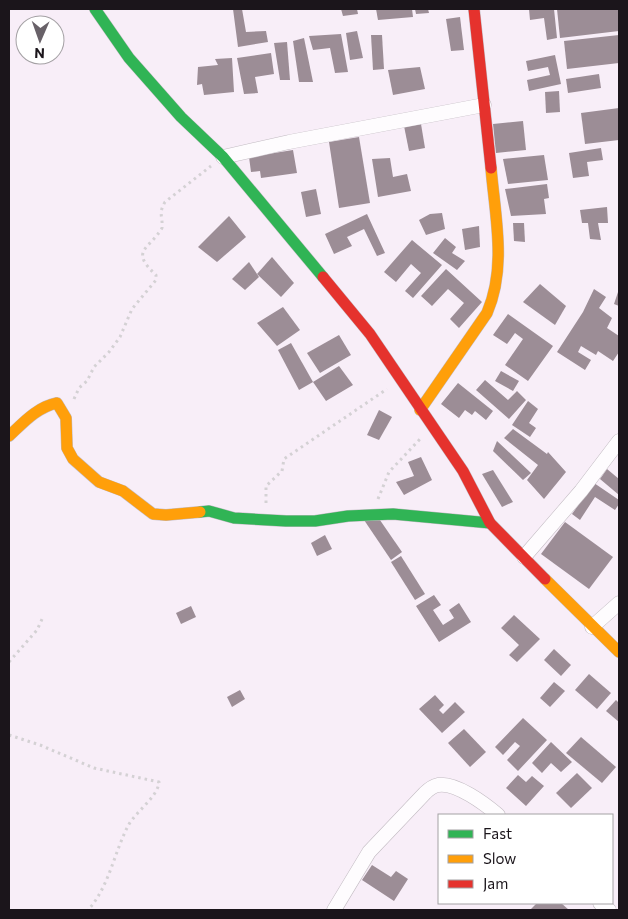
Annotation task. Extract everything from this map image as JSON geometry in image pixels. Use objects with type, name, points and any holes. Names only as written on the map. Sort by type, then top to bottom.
[{"type":"street","points":[[95,9],[136,65],[181,117],[223,157],[370,334],[463,471],[490,523],[619,652]]},
{"type":"street","points":[[420,410],[487,313],[495,291],[499,250],[474,9]]},
{"type":"street","points":[[223,157],[289,142],[484,105]]},
{"type":"street","points":[[9,436],[39,411],[52,403],[58,404],[66,418],[67,448],[73,460],[99,482],[123,491],[150,513],[166,514],[209,511],[234,518],[315,521],[372,514],[393,514],[490,523]]},
{"type":"street","points":[[524,557],[581,491],[619,441]]},
{"type":"street","points":[[592,627],[619,603]]},
{"type":"street","points":[[334,910],[369,852],[425,793],[435,785],[452,786],[497,814]]},
{"type":"path","points":[[66,418],[79,388],[87,381],[97,363],[109,352],[120,337],[132,309],[156,280],[156,275],[143,262],[143,255],[148,245],[162,228],[160,214],[162,208],[166,202],[223,157]]},
{"type":"path","points":[[267,520],[266,488],[282,470],[284,459],[331,429],[400,380]]},
{"type":"path","points":[[372,514],[389,472],[432,427]]},
{"type":"path","points":[[9,662],[38,630],[43,617]]},
{"type":"path","points":[[9,735],[48,748],[94,768],[158,782],[156,793],[138,811],[128,827],[100,894],[88,910]]},
{"type":"building","points":[[233,9],[242,9],[246,32],[266,31],[268,42],[238,47]]},
{"type":"building","points":[[341,9],[357,9],[358,14],[343,16]]},
{"type":"building","points":[[376,9],[412,9],[413,17],[378,20]]},
{"type":"building","points":[[415,9],[428,9],[429,13],[416,14]]},
{"type":"building","points":[[529,9],[554,9],[557,38],[547,40],[544,18],[530,20]]},
{"type":"building","points":[[557,9],[619,9],[619,31],[560,38]]},
{"type":"building","points":[[460,17],[464,50],[451,51],[446,19]]},
{"type":"building","points":[[357,31],[363,58],[350,60],[346,33]]},
{"type":"building","points":[[341,34],[348,72],[335,73],[330,48],[313,50],[309,36]]},
{"type":"building","points":[[371,35],[382,35],[384,69],[373,70]]},
{"type":"building","points":[[619,35],[619,63],[567,69],[564,41]]},
{"type":"building","points":[[304,38],[313,82],[299,82],[293,41]]},
{"type":"building","points":[[287,42],[290,80],[280,80],[274,43]]},
{"type":"building","points":[[271,53],[274,74],[255,77],[258,93],[244,94],[237,58]]},
{"type":"building","points":[[555,55],[561,84],[529,91],[527,80],[550,75],[548,67],[528,71],[526,61]]},
{"type":"building","points":[[232,58],[234,92],[204,95],[202,84],[197,85],[198,67],[218,65],[215,59]]},
{"type":"building","points":[[420,67],[425,89],[393,95],[388,70]]},
{"type":"building","points":[[599,74],[601,88],[568,93],[566,79]]},
{"type":"building","points":[[559,91],[560,112],[546,113],[545,92]]},
{"type":"building","points":[[619,108],[619,140],[585,144],[581,113]]},
{"type":"building","points":[[523,121],[526,150],[496,153],[493,124]]},
{"type":"building","points":[[421,124],[425,148],[409,151],[404,126]]},
{"type":"building","points":[[359,137],[370,203],[339,208],[329,142]]},
{"type":"building","points":[[601,148],[603,160],[587,162],[589,176],[573,178],[569,153]]},
{"type":"building","points":[[293,150],[297,173],[261,178],[260,171],[251,172],[249,157]]},
{"type":"building","points":[[544,155],[548,180],[508,184],[503,159]]},
{"type":"building","points":[[390,158],[393,177],[407,174],[411,191],[378,197],[372,159]]},
{"type":"building","points":[[547,184],[549,198],[544,199],[546,214],[511,216],[505,189]]},
{"type":"building","points":[[316,189],[321,214],[306,217],[301,192]]},
{"type":"building","points":[[607,207],[608,223],[598,223],[601,240],[590,239],[588,223],[582,223],[580,210]]},
{"type":"building","points":[[442,213],[445,229],[426,235],[419,220],[430,214]]},
{"type":"building","points":[[367,214],[385,253],[377,256],[364,229],[347,237],[352,246],[334,254],[325,234]]},
{"type":"building","points":[[229,216],[246,237],[217,262],[198,247]]},
{"type":"building","points":[[513,223],[524,223],[525,242],[514,241]]},
{"type":"building","points":[[479,226],[480,247],[465,250],[462,229]]},
{"type":"building","points":[[445,238],[456,247],[452,253],[465,261],[457,270],[433,253]]},
{"type":"building","points":[[412,240],[442,265],[413,298],[405,291],[421,273],[411,264],[396,282],[384,272]]},
{"type":"building","points":[[272,257],[294,283],[281,297],[257,274]]},
{"type":"building","points":[[249,262],[259,277],[245,290],[232,279]]},
{"type":"building","points":[[446,269],[482,302],[459,328],[450,319],[464,303],[448,289],[432,306],[421,296]]},
{"type":"building","points":[[540,284],[566,306],[555,325],[523,302]]},
{"type":"building","points":[[594,289],[606,297],[599,308],[612,318],[607,328],[619,336],[619,352],[613,361],[598,351],[596,355],[581,346],[578,352],[591,360],[585,370],[557,352],[583,312]]},
{"type":"building","points":[[619,289],[619,306],[614,304]]},
{"type":"building","points":[[283,307],[300,330],[277,346],[257,323]]},
{"type":"building","points":[[508,314],[553,346],[528,381],[505,365],[523,339],[515,333],[507,344],[493,335]]},
{"type":"building","points":[[339,335],[351,355],[320,373],[307,353]]},
{"type":"building","points":[[291,343],[313,382],[299,390],[278,350]]},
{"type":"building","points":[[339,366],[353,385],[326,401],[313,382]]},
{"type":"building","points":[[501,371],[519,381],[513,391],[495,381]]},
{"type":"building","points":[[485,380],[508,400],[517,391],[526,400],[509,419],[476,390]]},
{"type":"building","points":[[458,383],[493,411],[486,420],[475,411],[472,415],[465,410],[459,418],[441,404]]},
{"type":"building","points":[[528,401],[538,409],[529,423],[536,428],[530,437],[512,425]]},
{"type":"building","points":[[379,410],[392,417],[379,440],[367,435]]},
{"type":"building","points":[[513,429],[547,454],[548,452],[566,472],[544,499],[527,480],[538,465],[504,438]]},
{"type":"building","points":[[497,441],[531,473],[523,480],[493,451]]},
{"type":"building","points":[[421,457],[432,480],[404,495],[396,482],[414,476],[408,462]]},
{"type":"building","points":[[607,469],[619,479],[619,495],[600,479]]},
{"type":"building","points":[[493,470],[513,502],[502,507],[482,474]]},
{"type":"building","points":[[594,483],[619,500],[619,504],[615,510],[595,497],[580,520],[572,514]]},
{"type":"building","points":[[373,510],[402,552],[391,560],[362,517]]},
{"type":"building","points":[[565,522],[613,557],[589,589],[541,554]]},
{"type":"building","points":[[325,535],[332,549],[317,556],[311,543]]},
{"type":"building","points":[[401,556],[425,594],[415,600],[391,562]]},
{"type":"building","points":[[434,595],[441,605],[433,610],[443,625],[454,618],[449,610],[459,603],[471,622],[439,642],[416,606]]},
{"type":"building","points":[[191,606],[196,617],[181,624],[176,613]]},
{"type":"building","points":[[514,615],[540,639],[517,662],[509,655],[519,645],[501,628]]},
{"type":"building","points":[[554,649],[571,665],[561,676],[544,660]]},
{"type":"building","points":[[589,674],[611,693],[597,709],[575,690]]},
{"type":"building","points":[[554,682],[565,691],[550,707],[540,698]]},
{"type":"building","points":[[240,690],[245,699],[232,707],[227,697]]},
{"type":"building","points":[[435,695],[444,705],[439,710],[443,714],[455,702],[465,712],[442,733],[419,709]]},
{"type":"building","points":[[616,700],[619,703],[619,722],[606,711]]},
{"type":"building","points":[[523,718],[547,740],[518,771],[507,760],[520,746],[515,742],[503,755],[495,747]]},
{"type":"building","points":[[464,729],[486,752],[470,767],[448,743]]},
{"type":"building","points":[[581,737],[616,767],[602,783],[566,753]]},
{"type":"building","points":[[551,742],[572,762],[561,772],[551,763],[542,773],[532,763]]},
{"type":"building","points":[[577,773],[592,788],[571,808],[556,793]]},
{"type":"building","points":[[518,775],[526,782],[532,776],[544,786],[526,806],[506,788]]},
{"type":"building","points":[[372,865],[391,877],[396,871],[408,879],[394,901],[362,880]]},
{"type":"building","points":[[536,904],[562,904],[569,910],[530,910]]},
{"type":"traffic: fast","points":[[95,9],[129,58],[181,117],[223,157],[323,277]]},
{"type":"traffic: fast","points":[[200,512],[209,511],[234,518],[286,521],[315,521],[348,516],[393,514],[490,523]]},
{"type":"traffic: slow","points":[[420,410],[487,313],[493,296],[497,278],[498,241],[491,168]]},
{"type":"traffic: slow","points":[[9,436],[37,412],[57,403],[66,418],[67,448],[73,459],[99,482],[123,491],[153,514],[166,515],[200,512]]},
{"type":"traffic: slow","points":[[545,579],[619,652]]},
{"type":"traffic: jam","points":[[474,9],[491,168]]},
{"type":"traffic: jam","points":[[323,277],[370,334],[463,471],[490,523],[545,579]]}]
